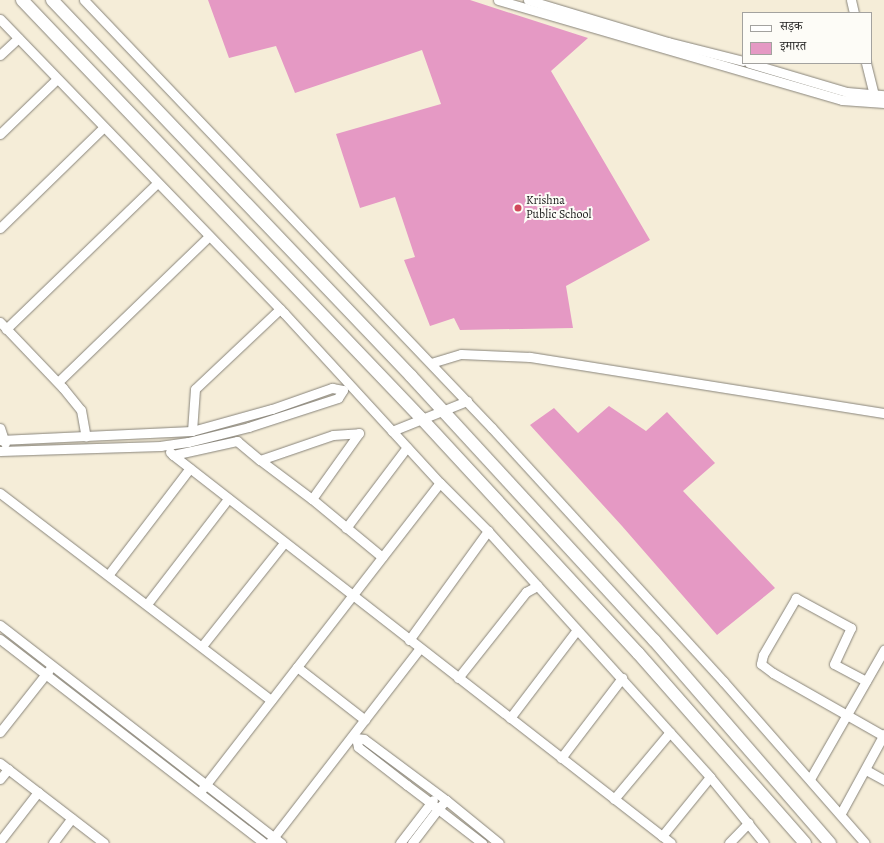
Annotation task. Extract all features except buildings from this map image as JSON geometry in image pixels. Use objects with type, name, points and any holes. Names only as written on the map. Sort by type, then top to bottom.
[{"type":"main road","points":[[22,0],[421,418],[638,653],[805,843]]},
{"type":"main road","points":[[52,0],[442,411],[654,640],[830,843]]},
{"type":"street","points":[[84,0],[467,401],[841,813],[865,843]]},
{"type":"street","points":[[498,0],[842,100],[884,103]]},
{"type":"street","points":[[528,0],[668,42],[742,61]]},
{"type":"street","points":[[851,0],[854,12]]},
{"type":"street","points":[[0,19],[56,80],[280,309],[348,389],[392,431],[440,483],[488,531],[576,631],[622,678],[710,777],[764,843]]},
{"type":"street","points":[[0,55],[18,38]]},
{"type":"street","points":[[752,64],[847,92],[884,95]]},
{"type":"street","points":[[866,64],[874,95]]},
{"type":"street","points":[[0,134],[56,80]]},
{"type":"street","points":[[0,228],[103,128]]},
{"type":"street","points":[[86,437],[81,410],[58,382],[3,325],[157,183]]},
{"type":"street","points":[[58,382],[209,236]]},
{"type":"street","points":[[192,431],[195,389],[280,309]]},
{"type":"street","points":[[431,363],[461,354],[530,357],[884,414]]},
{"type":"street","points":[[3,439],[86,437],[192,431],[272,408],[332,388],[348,389]]},
{"type":"street","points":[[0,428],[3,439],[3,450],[161,446],[249,427],[338,398],[348,389]]},
{"type":"street","points":[[392,431],[421,418],[467,401]]},
{"type":"street","points":[[260,460],[334,435],[359,433],[312,499]]},
{"type":"street","points":[[172,455],[237,441],[312,499],[382,557]]},
{"type":"street","points":[[161,446],[671,843]]},
{"type":"street","points":[[346,528],[407,447]]},
{"type":"street","points":[[109,574],[190,468]]},
{"type":"street","points":[[200,792],[440,483]]},
{"type":"street","points":[[0,493],[109,574],[271,700]]},
{"type":"street","points":[[147,604],[228,499]]},
{"type":"street","points":[[409,640],[488,531]]},
{"type":"street","points":[[202,646],[284,543]]},
{"type":"street","points":[[458,678],[526,592],[537,586]]},
{"type":"street","points":[[841,813],[884,735],[848,716],[761,664],[763,655],[796,598],[850,628],[834,664],[866,681]]},
{"type":"street","points":[[0,625],[206,785],[275,841],[420,648]]},
{"type":"street","points":[[510,718],[576,631]]},
{"type":"street","points":[[0,639],[200,792],[264,843]]},
{"type":"street","points":[[810,779],[848,716],[884,650]]},
{"type":"street","points":[[0,732],[52,666]]},
{"type":"street","points":[[296,667],[365,720]]},
{"type":"street","points":[[561,758],[622,678]]},
{"type":"street","points":[[614,799],[670,732]]},
{"type":"street","points":[[355,736],[364,739],[446,800],[499,843]]},
{"type":"street","points":[[355,736],[358,746],[482,843]]},
{"type":"street","points":[[0,763],[104,843]]},
{"type":"street","points":[[0,779],[8,769]]},
{"type":"street","points":[[866,770],[884,780]]},
{"type":"street","points":[[662,836],[710,777]]},
{"type":"street","points":[[1,837],[38,792]]},
{"type":"street","points":[[400,843],[438,794]]},
{"type":"street","points":[[412,843],[446,800]]},
{"type":"street","points":[[53,843],[72,818]]},
{"type":"street","points":[[729,843],[748,823]]},
{"type":"place","name":"Krishna Public School","points":[[518,208]]}]
